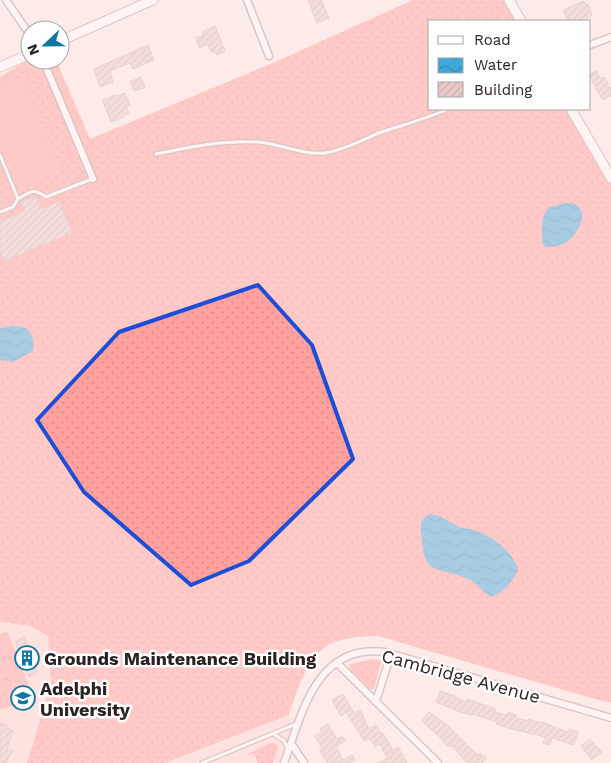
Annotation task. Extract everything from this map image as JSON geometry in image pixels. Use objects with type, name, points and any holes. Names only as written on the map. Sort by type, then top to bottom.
[{"type":"main road","points":[[70,37],[153,0]]},
{"type":"main road","points":[[509,0],[520,20]]},
{"type":"main road","points":[[0,67],[20,58]]},
{"type":"main road","points":[[572,110],[611,178]]},
{"type":"street","points":[[6,0],[20,20]]},
{"type":"street","points":[[247,0],[269,56]]},
{"type":"street","points":[[591,45],[611,36]]},
{"type":"street","points":[[47,70],[94,179]]},
{"type":"street","name":"Cambridge Avenue","points":[[284,763],[317,682],[337,663],[347,657],[368,652],[391,654],[611,718]]},
{"type":"street","points":[[376,701],[391,654]]},
{"type":"street","points":[[337,663],[437,763]]},
{"type":"street","points":[[292,743],[304,763]]},
{"type":"lane","points":[[156,154],[215,143],[240,142],[261,143],[312,153],[326,152],[341,149],[445,110]]},
{"type":"lane","points":[[0,155],[18,199]]},
{"type":"lane","points":[[0,212],[13,207],[18,199],[34,190],[37,190],[46,197],[94,179]]},
{"type":"lane","points":[[202,763],[299,723]]},
{"type":"lane","points":[[274,734],[284,740],[288,752]]},
{"type":"highlighted area","points":[[258,285],[312,345],[353,459],[249,561],[191,585],[84,492],[37,420],[119,332]]},
{"type":"shaded area","name":"Adelphi University","points":[[0,623],[30,627],[48,636],[51,684],[27,763],[0,763]]},
{"type":"shaded area","points":[[289,715],[299,723],[284,763],[166,763]]},
{"type":"green space","points":[[413,0],[509,0],[520,20],[428,20],[428,110],[572,110],[611,178],[611,702],[605,702],[378,636],[361,637],[343,639],[332,643],[316,656],[304,674],[289,715],[165,763],[27,763],[51,684],[48,636],[30,626],[0,622],[0,77],[20,64],[20,70],[60,70],[90,139],[275,62]]},
{"type":"green space","points":[[23,78],[60,172],[19,188],[0,140],[0,87]]},
{"type":"green space","points":[[8,633],[33,695],[32,698],[0,710],[0,634]]},
{"type":"green space","points":[[372,659],[382,660],[374,689],[370,689],[349,668],[350,664]]},
{"type":"green space","points":[[21,685],[26,696],[0,707],[0,693]]},
{"type":"green space","points":[[275,743],[278,746],[273,763],[258,763],[254,753],[247,754]]},
{"type":"water","points":[[561,204],[573,204],[580,209],[582,213],[581,224],[572,238],[566,243],[545,247],[542,235],[544,214],[549,208]]},
{"type":"water","points":[[19,326],[30,332],[33,340],[33,351],[13,362],[0,360],[0,328]]},
{"type":"water","points":[[430,514],[441,517],[461,528],[472,529],[481,533],[495,540],[507,551],[518,570],[513,579],[500,593],[491,597],[470,580],[429,565],[423,548],[421,524],[423,519]]},
{"type":"building","points":[[308,0],[321,0],[329,18],[317,23]]},
{"type":"building","points":[[584,1],[585,5],[588,4],[592,15],[584,20],[568,20],[563,10]]},
{"type":"building","points":[[215,26],[225,51],[217,55],[215,52],[211,52],[208,44],[199,48],[196,38],[204,35],[202,32]]},
{"type":"building","points":[[148,45],[154,60],[133,69],[130,63],[110,71],[113,82],[100,87],[94,69]]},
{"type":"building","points":[[596,71],[600,78],[604,77],[611,89],[611,96],[603,100],[591,80],[591,74]]},
{"type":"building","points":[[141,77],[145,88],[134,91],[130,82]]},
{"type":"building","points":[[125,93],[130,105],[126,106],[129,113],[111,122],[102,100]]},
{"type":"building","points":[[36,196],[41,209],[59,201],[72,233],[4,261],[0,251],[0,221],[25,211],[21,202]]},
{"type":"building","name":"Grounds Maintenance Building","points":[[24,637],[38,673],[29,677],[15,642]]},
{"type":"building","points":[[440,691],[467,702],[467,699],[496,709],[495,712],[507,715],[508,712],[516,715],[516,718],[542,722],[568,732],[569,729],[578,732],[574,745],[552,738],[550,745],[543,743],[545,737],[512,729],[496,724],[497,722],[458,711],[436,702]]},
{"type":"building","points":[[343,694],[354,713],[360,710],[369,729],[376,725],[393,750],[398,747],[407,763],[378,763],[387,758],[380,744],[375,747],[370,738],[364,741],[346,712],[341,716],[332,700]]},
{"type":"building","points":[[429,712],[447,725],[478,755],[480,753],[486,758],[482,763],[467,763],[451,745],[449,747],[422,721]]},
{"type":"building","points":[[0,723],[7,725],[6,728],[13,730],[7,749],[13,751],[5,763],[0,762]]},
{"type":"building","points":[[328,724],[337,739],[342,736],[345,741],[336,746],[343,760],[352,755],[355,760],[350,763],[327,763],[320,751],[322,749],[315,736],[322,732],[320,729]]},
{"type":"building","points":[[590,739],[602,752],[592,760],[581,746]]},
{"type":"place","name":"Grounds Maintenance Building","points":[[27,658]]},
{"type":"place","name":"Adelphi University","points":[[23,698]]}]
